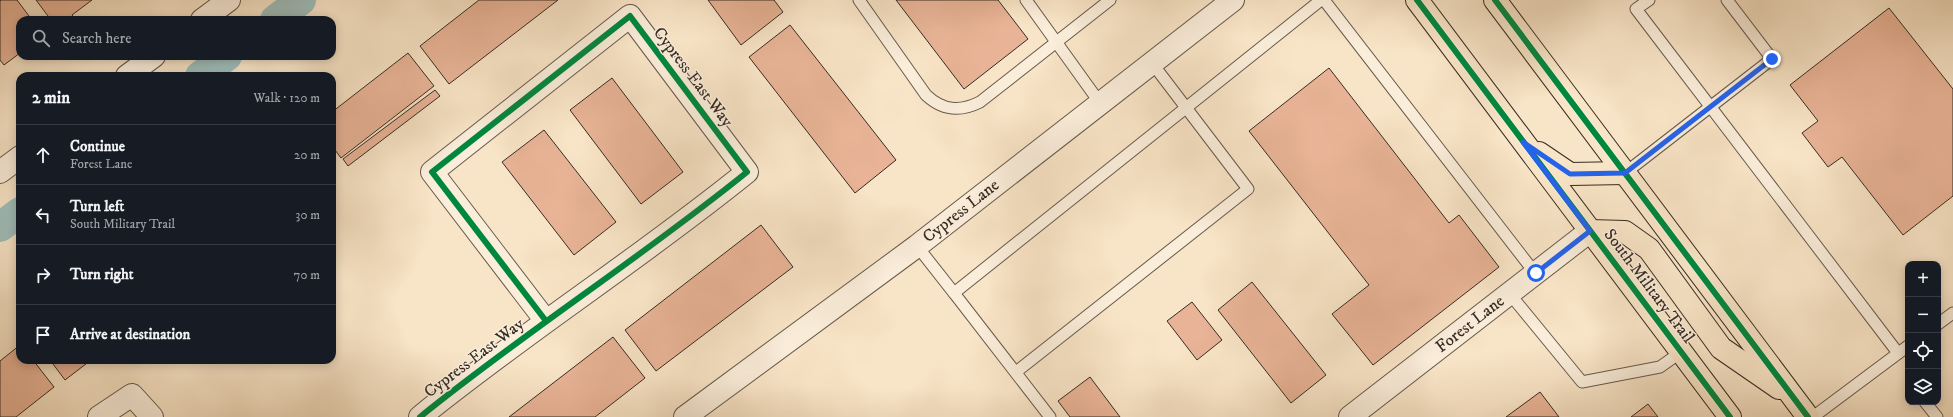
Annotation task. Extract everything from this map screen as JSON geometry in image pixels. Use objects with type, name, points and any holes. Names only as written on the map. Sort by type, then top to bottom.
[{"type":"main road","name":"South Military Trail","points":[[1417,0],[1730,417]]},
{"type":"main road","points":[[1495,0],[1802,409]]},
{"type":"main road","points":[[1523,142],[1570,174],[1625,173]]},
{"type":"main road","points":[[1590,231],[1625,232],[1649,249],[1721,348],[1802,409]]},
{"type":"street","points":[[207,16],[229,0]]},
{"type":"street","name":"Cypress Lane","points":[[685,417],[917,246],[1233,0]]},
{"type":"street","name":"Cypress East Way","points":[[420,417],[472,375],[546,321],[746,172],[630,16],[432,172],[546,321]]},
{"type":"street","points":[[132,72],[149,60]]},
{"type":"street","points":[[0,172],[16,160]]},
{"type":"street","name":"Forest Lane","points":[[1350,417],[1590,231]]},
{"type":"street","points":[[99,417],[132,395],[152,417]]},
{"type":"lane","points":[[859,0],[926,95],[935,103],[946,108],[958,110],[970,107],[980,102],[1110,0]]},
{"type":"lane","points":[[1026,0],[1100,103]]},
{"type":"lane","points":[[954,293],[1321,0]]},
{"type":"lane","points":[[1324,0],[1536,273]]},
{"type":"lane","points":[[1649,0],[1636,9],[1898,354]]},
{"type":"lane","points":[[1625,173],[1772,59],[1727,0]]},
{"type":"lane","points":[[1016,372],[1248,190],[1152,63]]},
{"type":"lane","points":[[917,246],[1050,417]]},
{"type":"lane","points":[[1510,293],[1582,382],[1660,367],[1681,352]]},
{"type":"lane","points":[[1941,322],[1953,313]]},
{"type":"lane","points":[[1813,417],[1905,348]]},
{"type":"lane","points":[[1927,405],[1937,417]]},
{"type":"building","points":[[17,0],[29,16],[16,16],[16,56],[4,65],[0,60],[0,1]]},
{"type":"building","points":[[36,0],[92,0],[72,15],[73,16],[48,16]]},
{"type":"building","points":[[479,0],[558,0],[449,84],[420,46]]},
{"type":"building","points":[[708,0],[774,0],[783,12],[741,45]]},
{"type":"building","points":[[896,0],[998,0],[1028,39],[964,89]]},
{"type":"building","points":[[1889,8],[1953,89],[1953,196],[1903,235],[1842,157],[1828,167],[1802,133],[1818,121],[1790,85]]},
{"type":"building","points":[[790,25],[896,160],[855,193],[749,57]]},
{"type":"building","points":[[408,53],[434,86],[341,158],[336,151],[336,109]]},
{"type":"building","points":[[1329,68],[1449,223],[1459,215],[1499,267],[1373,365],[1332,314],[1369,285],[1249,131]]},
{"type":"building","points":[[612,78],[683,172],[641,204],[570,110]]},
{"type":"building","points":[[435,90],[440,96],[348,166],[343,159]]},
{"type":"building","points":[[544,130],[616,222],[574,255],[502,162]]},
{"type":"building","points":[[761,225],[793,267],[656,371],[625,330]]},
{"type":"building","points":[[1252,282],[1326,375],[1291,403],[1218,310]]},
{"type":"building","points":[[1192,302],[1222,340],[1197,360],[1167,321]]},
{"type":"building","points":[[613,337],[645,378],[595,417],[509,417]]},
{"type":"building","points":[[16,348],[16,364],[36,364],[54,387],[16,417],[0,417],[0,361]]},
{"type":"building","points":[[53,364],[86,364],[65,380]]},
{"type":"building","points":[[1090,377],[1120,417],[1070,417],[1058,401]]},
{"type":"building","points":[[1540,392],[1559,417],[1506,417]]},
{"type":"building","points":[[1648,404],[1658,417],[1631,417]]},
{"type":"waterway","points":[[280,16],[301,0]]},
{"type":"waterway","points":[[205,72],[222,60]]},
{"type":"waterway","points":[[0,227],[16,215]]},
{"type":"cycle path","points":[[1417,0],[1730,417]]},
{"type":"cycle path","points":[[1495,0],[1808,417]]},
{"type":"cycle path","points":[[420,417],[460,385],[707,204],[747,172],[630,16],[432,172],[546,321]]},
{"type":"route","points":[[1536,273],[1590,231],[1523,142],[1570,174],[1625,173],[1772,59]]}]
